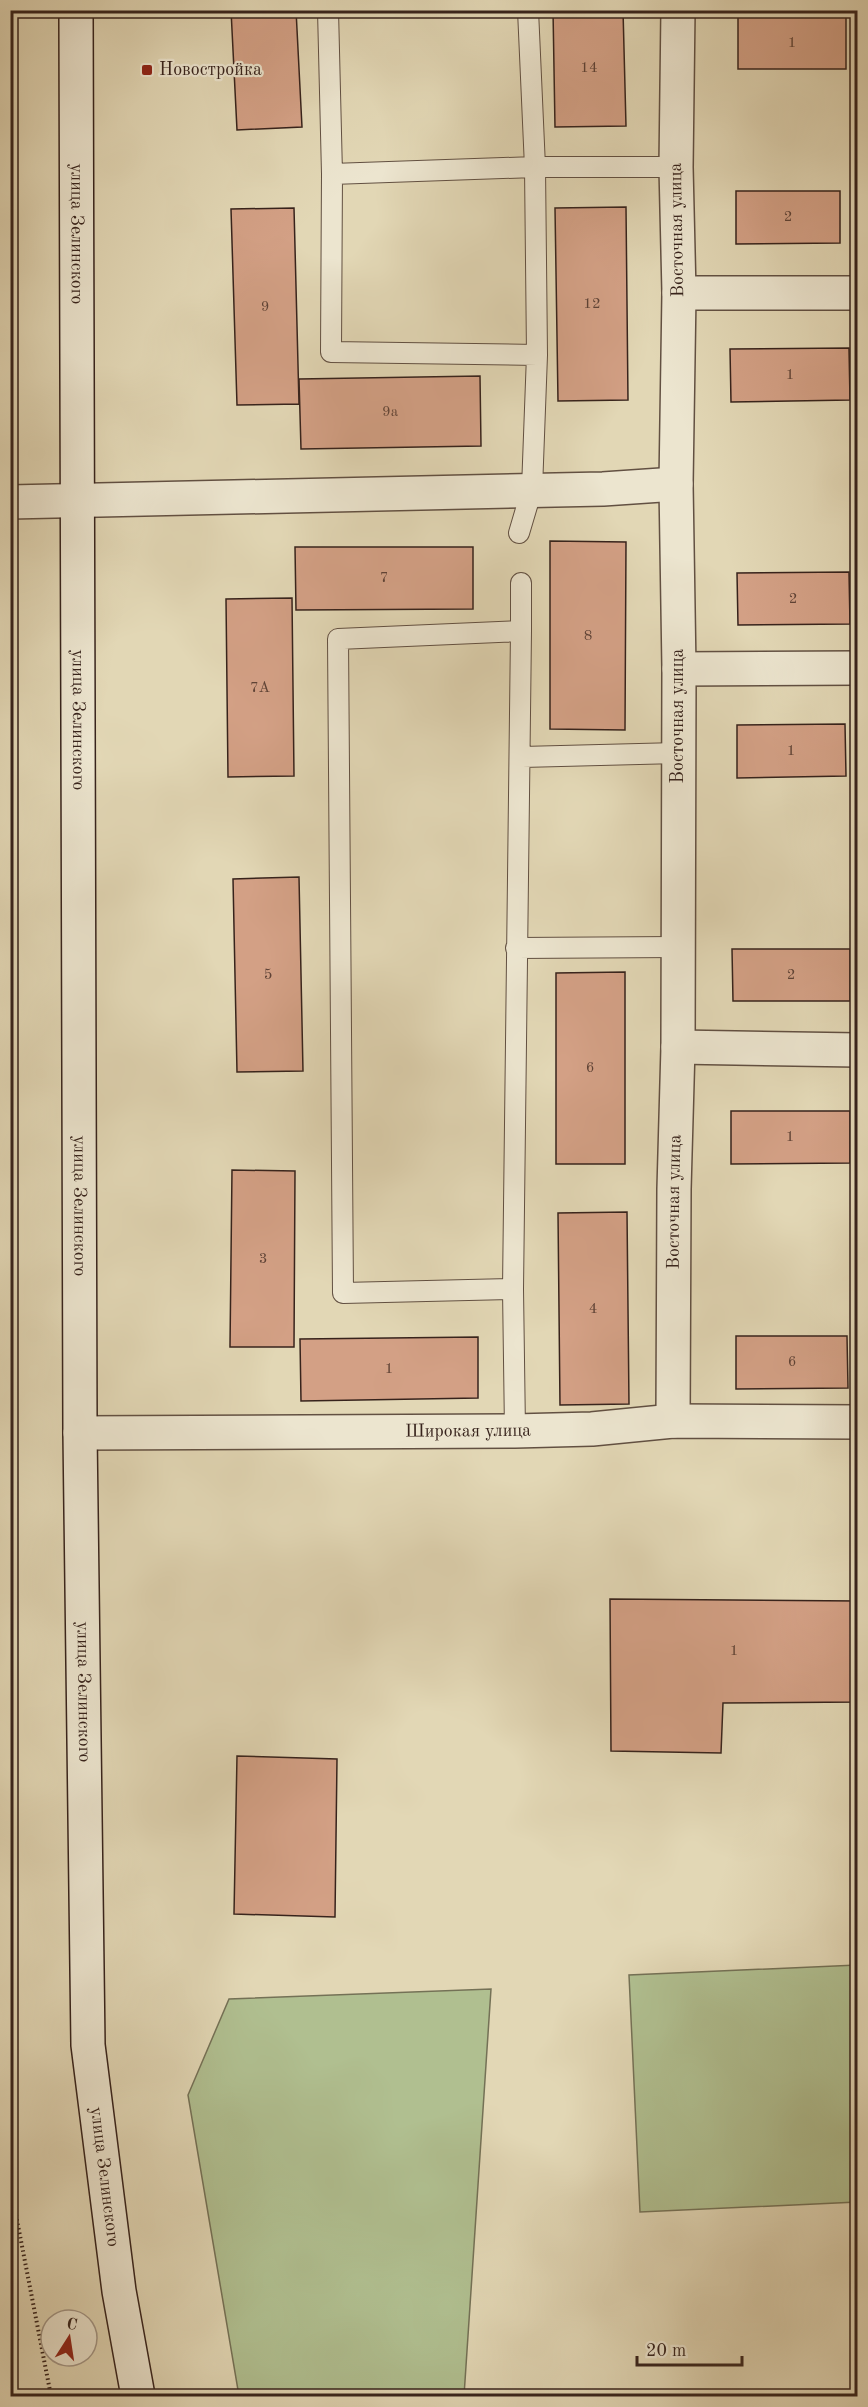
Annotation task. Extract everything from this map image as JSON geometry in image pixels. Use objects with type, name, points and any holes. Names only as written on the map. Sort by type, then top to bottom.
[{"type":"street","name":"улица Зелинского","points":[[76,10],[80,1433],[88,2045],[118,2291],[138,2397]]},
{"type":"street","name":"Восточная улица","points":[[673,1421],[678,1047],[679,669],[676,484],[679,293],[676,167],[678,10]]},
{"type":"street","points":[[679,293],[858,293]]},
{"type":"street","points":[[10,502],[78,502],[676,484]]},
{"type":"street","points":[[679,669],[858,668]]},
{"type":"street","points":[[678,1047],[858,1050]]},
{"type":"street","name":"Широкая улица","points":[[80,1433],[515,1431],[592,1429],[673,1421],[858,1422]]},
{"type":"lane","points":[[328,10],[332,174],[332,352],[537,355]]},
{"type":"lane","points":[[519,533],[532,489],[537,355],[536,167],[528,10]]},
{"type":"lane","points":[[332,174],[536,167],[676,167]]},
{"type":"lane","points":[[515,1431],[513,1290],[516,948],[522,758],[521,583]]},
{"type":"lane","points":[[513,1290],[343,1293],[338,639],[521,631]]},
{"type":"lane","points":[[522,758],[678,753]]},
{"type":"lane","points":[[516,948],[677,946]]},
{"type":"path","points":[[10,2184],[51,2397]]},
{"type":"green space","points":[[857,1965],[857,2202],[640,2212],[629,1975]]},
{"type":"green space","points":[[491,1989],[464,2396],[239,2396],[188,2095],[229,1999]]},
{"type":"building","points":[[231,10],[296,10],[302,127],[237,130]]},
{"type":"building","points":[[553,10],[623,10],[626,126],[555,127]]},
{"type":"building","points":[[738,17],[846,17],[846,69],[738,69]]},
{"type":"building","points":[[736,191],[840,191],[840,243],[736,244]]},
{"type":"building","points":[[626,207],[628,400],[558,401],[555,208]]},
{"type":"building","points":[[294,208],[299,404],[237,405],[231,209]]},
{"type":"building","points":[[849,348],[850,400],[731,402],[730,349]]},
{"type":"building","points":[[480,376],[481,446],[301,449],[299,379]]},
{"type":"building","points":[[550,541],[626,542],[625,730],[550,729]]},
{"type":"building","points":[[295,547],[473,547],[473,609],[296,610]]},
{"type":"building","points":[[849,572],[850,624],[738,625],[737,573]]},
{"type":"building","points":[[292,598],[294,776],[228,777],[226,599]]},
{"type":"building","points":[[845,724],[846,776],[737,778],[737,725]]},
{"type":"building","points":[[299,877],[303,1071],[237,1072],[233,879]]},
{"type":"building","points":[[732,949],[850,949],[850,1001],[733,1001]]},
{"type":"building","points":[[625,972],[625,1164],[556,1164],[556,973]]},
{"type":"building","points":[[731,1111],[850,1111],[850,1163],[731,1164]]},
{"type":"building","points":[[232,1170],[295,1171],[294,1347],[230,1347]]},
{"type":"building","points":[[627,1212],[629,1404],[560,1405],[558,1213]]},
{"type":"building","points":[[736,1336],[847,1336],[848,1388],[736,1389]]},
{"type":"building","points":[[478,1337],[478,1398],[301,1401],[300,1339]]},
{"type":"building","points":[[610,1599],[858,1601],[858,1702],[723,1703],[721,1753],[611,1751]]},
{"type":"building","points":[[237,1756],[337,1759],[335,1917],[234,1914]]},
{"type":"place","name":"Новостройка","points":[[147,70]]}]
